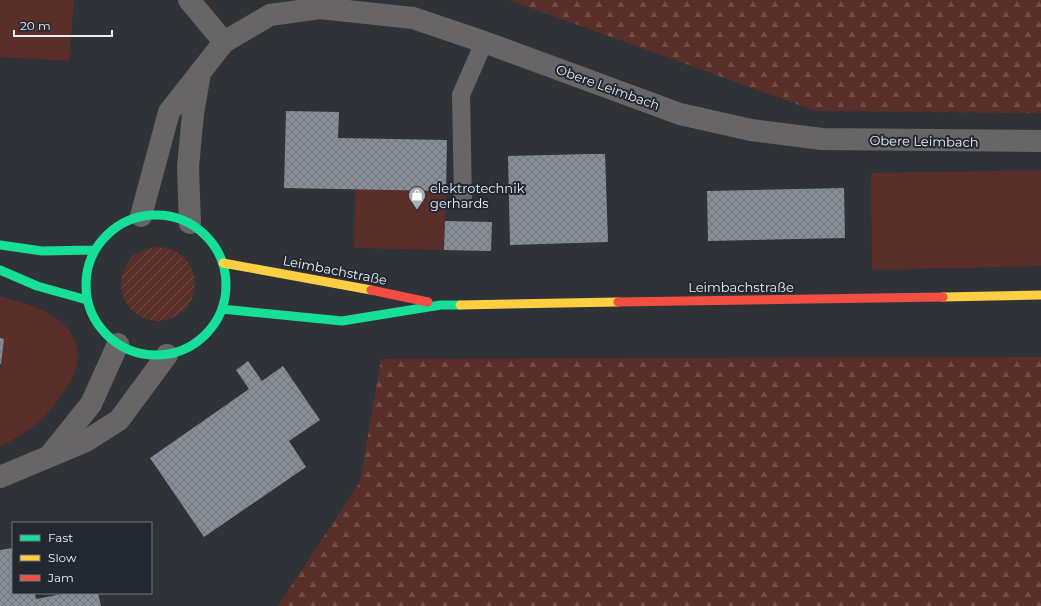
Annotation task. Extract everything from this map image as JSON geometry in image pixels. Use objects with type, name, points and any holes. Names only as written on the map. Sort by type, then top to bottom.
[{"type":"main road","points":[[166,214],[190,223],[211,240],[223,263],[227,286],[222,309],[210,331],[191,346],[167,354],[150,355],[133,352],[118,344],[104,332],[93,318],[87,300],[86,275],[94,250],[114,228],[141,216],[166,214]]},
{"type":"main road","points":[[0,246],[42,250],[94,250]]},
{"type":"main road","name":"Leimbachstraße","points":[[223,263],[345,284],[441,305]]},
{"type":"main road","points":[[0,270],[37,286],[87,300]]},
{"type":"main road","name":"Leimbachstraße","points":[[222,309],[342,321],[441,305],[1041,295]]},
{"type":"street","points":[[189,0],[224,42]]},
{"type":"street","name":"Obere Leimbach","points":[[141,216],[169,112],[224,42],[270,14],[320,8],[413,18],[484,42],[680,114],[751,130],[822,139],[1041,141]]},
{"type":"street","name":"Obere Leimbach","points":[[190,223],[188,167],[193,114],[201,70]]},
{"type":"street","points":[[48,458],[91,404],[118,344]]},
{"type":"street","points":[[0,477],[86,441],[119,420],[167,354]]},
{"type":"lane","points":[[463,200],[461,94],[484,42]]},
{"type":"green space","points":[[0,0],[74,0],[69,61],[0,57]]},
{"type":"green space","points":[[509,0],[1041,0],[1041,113],[816,111]]},
{"type":"green space","points":[[1041,170],[1041,266],[872,270],[871,173]]},
{"type":"green space","points":[[355,189],[446,191],[444,250],[354,248]]},
{"type":"green space","points":[[158,247],[179,253],[189,263],[195,284],[189,305],[179,315],[158,321],[137,315],[127,305],[121,284],[127,263],[137,253]]},
{"type":"green space","points":[[0,296],[37,308],[57,319],[68,329],[74,339],[77,350],[77,361],[75,372],[70,383],[45,416],[30,429],[0,447],[0,372],[4,339],[0,338]]},
{"type":"green space","points":[[1041,357],[1041,606],[278,606],[360,482],[381,359]]},
{"type":"building","points":[[286,111],[339,112],[338,138],[447,140],[446,191],[284,188]]},
{"type":"building","points":[[605,154],[608,242],[510,245],[508,156]]},
{"type":"building","points":[[844,188],[845,238],[708,241],[707,191]]},
{"type":"building","points":[[445,221],[492,222],[491,251],[444,250]]},
{"type":"building","points":[[0,338],[4,339],[1,364],[0,364]]},
{"type":"building","points":[[248,361],[262,381],[283,366],[320,420],[289,441],[306,467],[204,537],[150,458],[249,389],[236,370]]},
{"type":"building","points":[[12,548],[12,594],[35,594],[36,599],[62,594],[98,594],[101,606],[0,606],[0,550]]},
{"type":"traffic: fast","points":[[163,215],[183,220],[206,235],[221,258],[225,271],[226,285],[225,299],[221,312],[206,335],[183,350],[170,354],[149,355],[129,350],[106,335],[91,312],[87,299],[86,278],[91,258],[106,235],[129,220],[142,216],[163,215]]},
{"type":"traffic: fast","points":[[0,245],[42,251],[94,250]]},
{"type":"traffic: fast","points":[[0,270],[37,286],[87,300]]},
{"type":"traffic: fast","points":[[222,309],[342,321],[441,305],[460,305]]},
{"type":"traffic: slow","points":[[223,263],[371,290]]},
{"type":"traffic: slow","points":[[943,297],[1041,295]]},
{"type":"traffic: slow","points":[[460,305],[618,302]]},
{"type":"traffic: jam","points":[[371,290],[428,302]]},
{"type":"traffic: jam","points":[[618,302],[943,297]]},
{"type":"place","name":"elektrotechnik gerhards","points":[[417,210]]}]
